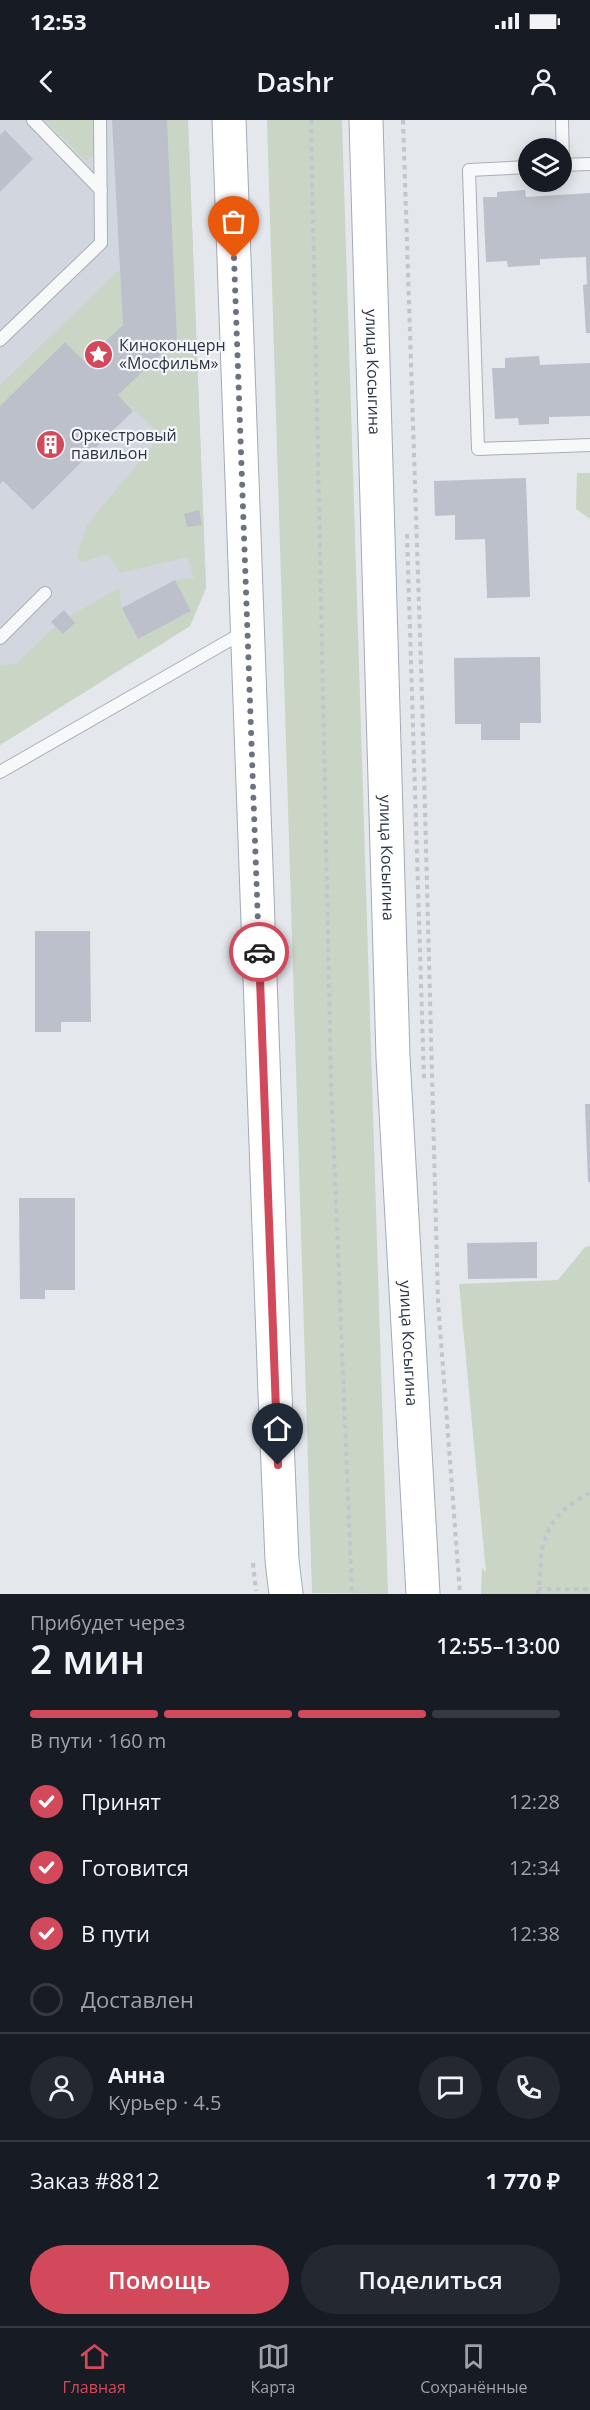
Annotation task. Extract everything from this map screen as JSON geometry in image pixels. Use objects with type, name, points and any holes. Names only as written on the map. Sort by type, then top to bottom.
[{"type":"main road","points":[[229,120],[281,1548],[286,1594]]},
{"type":"main road","name":"улица Косыгина","points":[[366,120],[393,1057],[423,1594]]},
{"type":"lane","points":[[33,120],[101,190]]},
{"type":"lane","points":[[0,340],[101,243],[100,120]]},
{"type":"lane","points":[[562,120],[562,138]]},
{"type":"lane","points":[[572,165],[590,164]]},
{"type":"lane","points":[[518,168],[469,170],[478,449],[590,445]]},
{"type":"lane","points":[[0,638],[45,593]]},
{"type":"lane","points":[[0,771],[248,630]]},
{"type":"path","points":[[311,120],[331,1081],[352,1594]]},
{"type":"path","points":[[403,120],[422,696],[438,1300],[460,1594]]},
{"type":"path","points":[[407,526],[424,1083]]},
{"type":"path","points":[[590,1493],[571,1502],[552,1521],[542,1553],[537,1592],[590,1589]]},
{"type":"shaded area","name":"Киноконцерн «Мосфильм»","points":[[0,120],[188,120],[206,588],[190,626],[0,745]]},
{"type":"green space","points":[[45,120],[93,120],[94,156],[86,161]]},
{"type":"green space","points":[[167,120],[188,120],[206,588],[190,626],[0,745],[0,666],[17,663],[61,621],[119,588],[122,608],[138,639],[191,611],[175,580],[194,578],[187,557],[120,573],[108,554],[82,562],[77,557],[87,525],[161,435],[118,395],[177,339]]},
{"type":"green space","points":[[267,120],[342,120],[388,1594],[312,1593]]},
{"type":"green space","points":[[120,269],[123,325],[84,361],[65,342],[0,406],[0,385]]},
{"type":"green space","points":[[577,473],[590,473],[590,519],[576,509]]},
{"type":"green space","points":[[590,1246],[590,1594],[481,1594],[482,1567],[486,1573],[459,1284],[558,1280],[585,1247]]},
{"type":"building","points":[[112,120],[167,120],[177,339],[118,395],[133,411],[33,510],[3,481],[0,484],[0,406],[65,342],[84,361],[123,325]]},
{"type":"building","points":[[5,130],[33,159],[0,192],[0,135]]},
{"type":"building","points":[[518,190],[525,192],[526,197],[590,193],[590,333],[586,333],[583,285],[587,284],[586,257],[540,259],[540,265],[508,267],[507,261],[486,262],[483,197],[497,197],[497,192]]},
{"type":"building","points":[[539,356],[540,365],[590,363],[590,416],[549,417],[549,424],[519,425],[518,418],[495,419],[492,368],[505,368],[505,358]]},
{"type":"building","points":[[526,478],[530,597],[487,598],[485,539],[455,540],[455,515],[435,516],[434,481]]},
{"type":"building","points":[[199,510],[202,525],[187,527],[184,514]]},
{"type":"building","points":[[175,580],[191,611],[138,639],[122,608]]},
{"type":"building","points":[[64,610],[75,623],[63,634],[51,622]]},
{"type":"building","points":[[540,657],[541,723],[520,723],[520,740],[481,740],[481,724],[455,724],[454,658]]},
{"type":"building","points":[[35,931],[90,931],[91,1022],[61,1022],[61,1032],[35,1032]]},
{"type":"building","points":[[585,1104],[590,1104],[590,1182],[588,1182]]},
{"type":"building","points":[[19,1198],[75,1198],[75,1290],[45,1290],[45,1299],[20,1299]]},
{"type":"building","points":[[537,1242],[537,1278],[468,1279],[467,1243]]},
{"type":"way so far","points":[[234,258],[259,952]]},
{"type":"place","name":"Киноконцерн «Мосфильм»","points":[[98,354]]},
{"type":"place","name":"Оркестровый павильон","points":[[50,444]]},
{"type":"route","points":[[259,952],[278,1465]]}]
